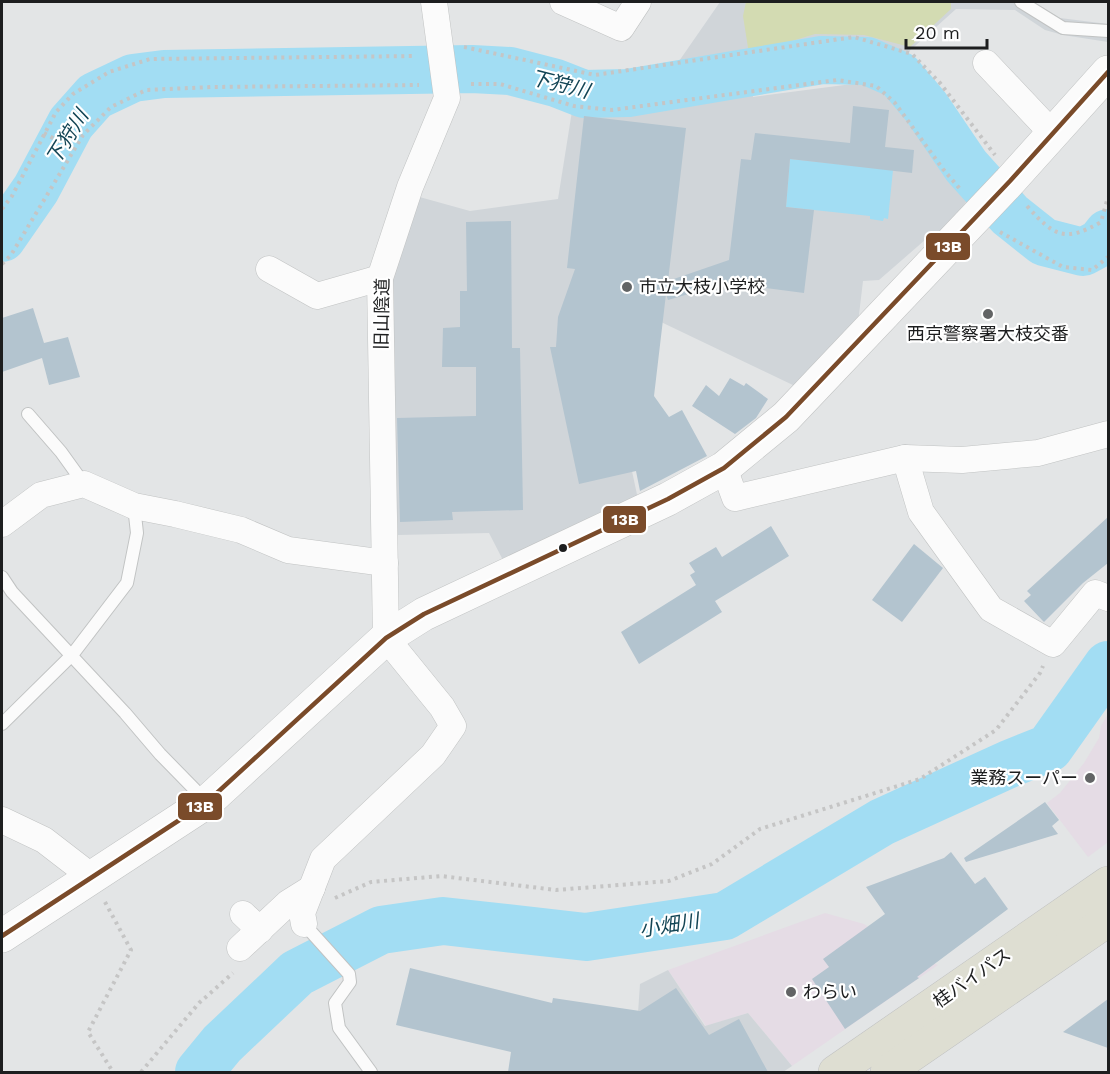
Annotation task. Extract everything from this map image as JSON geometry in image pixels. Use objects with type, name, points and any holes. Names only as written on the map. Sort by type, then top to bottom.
[{"type":"highway","name":"桂バイパス","points":[[835,1072],[1108,883]]},
{"type":"highway","name":"桂バイパス","points":[[887,1072],[1108,920]]},
{"type":"main road","points":[[2,936],[207,802],[386,638],[424,614],[668,499],[724,468],[786,417],[1010,182],[1108,72]]},
{"type":"street","name":"旧山陰道","points":[[386,638],[380,278],[410,187],[447,98],[434,2]]},
{"type":"street","points":[[563,2],[621,28],[638,2]]},
{"type":"street","points":[[986,63],[1053,134]]},
{"type":"street","points":[[269,269],[317,296],[380,278]]},
{"type":"street","points":[[724,468],[735,498],[905,458],[962,460],[1038,453],[1108,434]]},
{"type":"street","points":[[905,458],[921,512],[991,609],[1053,644],[1105,592]]},
{"type":"street","points":[[2,524],[41,495],[84,484],[134,506],[241,530],[288,550],[385,563]]},
{"type":"street","points":[[303,919],[324,859],[433,754],[453,726],[442,707],[386,638]]},
{"type":"street","points":[[2,820],[44,840],[92,877]]},
{"type":"street","points":[[241,957],[251,922],[312,888]]},
{"type":"lane","points":[[1021,2],[1063,27],[1108,31]]},
{"type":"lane","points":[[28,414],[84,484]]},
{"type":"lane","points":[[2,724],[72,655],[127,583],[137,533],[134,506]]},
{"type":"lane","points":[[2,577],[12,592],[207,802]]},
{"type":"lane","points":[[303,919],[349,974],[350,982],[335,1003],[339,1028],[371,1072]]},
{"type":"path","points":[[2,209],[12,196],[56,112],[73,94],[109,72],[150,59],[428,56],[466,47],[595,75],[854,37],[912,54],[947,92],[1004,166],[1016,195],[1045,226],[1064,235],[1083,232],[1101,222],[1108,197]]},
{"type":"path","points":[[2,264],[11,255],[83,135],[111,107],[146,90],[445,83],[500,84],[574,106],[612,110],[837,80],[876,86],[895,104],[943,169],[994,228],[1063,267],[1092,270],[1108,257]]},
{"type":"path","points":[[45,133],[73,149]]},
{"type":"path","points":[[303,919],[371,882],[441,876],[556,890],[669,881],[712,864],[760,829],[921,779],[996,730],[1040,673],[1053,644]]},
{"type":"path","points":[[92,877],[131,950],[88,1032],[113,1072]]},
{"type":"path","points":[[141,1072],[241,957]]},
{"type":"shaded area","name":"市立大枝小学校","points":[[720,2],[1034,2],[1060,18],[1108,24],[1108,42],[1045,30],[1015,10],[956,9],[905,55],[863,39],[814,38],[748,58],[753,97],[852,84],[878,84],[924,110],[956,181],[969,198],[945,230],[925,240],[879,280],[863,281],[858,323],[797,387],[638,311],[613,382],[639,504],[505,564],[489,533],[398,535],[389,301],[392,266],[416,196],[470,211],[558,199],[572,111],[711,102],[705,63],[677,64]]},
{"type":"shaded area","name":"業務スーパー","points":[[1108,714],[1108,842],[1088,857],[1047,803],[1060,793],[1084,763],[1099,738],[1101,726]]},
{"type":"shaded area","name":"わらい","points":[[825,913],[864,924],[907,952],[938,965],[792,1066],[748,1013],[706,1026],[668,970]]},
{"type":"shaded area","points":[[668,970],[705,1026],[748,1013],[792,1066],[783,1072],[615,1072],[621,1066],[638,1013],[640,984]]},
{"type":"green space","points":[[746,2],[951,2],[951,9],[910,47],[864,35],[815,34],[749,54],[743,16]]},
{"type":"water","points":[[790,159],[893,170],[888,219],[884,218],[883,221],[870,219],[870,216],[786,207]]},
{"type":"building","points":[[853,106],[889,110],[885,147],[914,150],[912,173],[790,159],[786,207],[814,210],[804,293],[726,283],[668,300],[666,294],[654,396],[669,417],[682,410],[707,456],[640,491],[636,471],[579,484],[550,347],[556,347],[558,317],[575,269],[567,268],[584,116],[686,128],[668,281],[729,260],[741,159],[751,160],[755,133],[850,143]]},
{"type":"building","points":[[511,221],[512,348],[520,348],[523,510],[452,512],[453,520],[400,522],[397,418],[476,416],[476,367],[442,367],[443,328],[460,327],[460,291],[467,291],[466,222]]},
{"type":"building","points":[[33,308],[44,343],[68,337],[80,377],[49,385],[42,358],[2,372],[2,318]]},
{"type":"building","points":[[730,378],[744,386],[746,383],[768,399],[756,418],[735,434],[692,406],[706,385],[719,396]]},
{"type":"building","points":[[1108,517],[1108,563],[1083,583],[1044,622],[1024,601],[1031,595],[1027,591]]},
{"type":"building","points":[[771,526],[789,556],[715,601],[722,612],[639,664],[621,632],[696,585],[690,575],[695,572],[689,563],[716,547],[722,557]]},
{"type":"building","points":[[914,544],[943,568],[902,622],[872,600]]},
{"type":"building","points":[[1045,802],[1059,820],[1052,826],[1058,834],[966,862],[964,858]]},
{"type":"building","points":[[951,852],[975,884],[985,877],[1008,909],[917,977],[919,978],[845,1029],[812,979],[829,967],[823,959],[885,914],[866,887],[944,858]]},
{"type":"building","points":[[410,968],[552,1003],[553,998],[640,1011],[676,988],[709,1035],[739,1019],[768,1072],[508,1072],[511,1052],[396,1025]]},
{"type":"building","points":[[1108,999],[1108,1048],[1063,1032]]},
{"type":"waterway","name":"下狩川","points":[[2,238],[36,189],[71,123],[95,96],[133,78],[164,74],[472,69],[510,71],[556,83],[584,94],[628,93],[822,60],[867,61],[899,75],[926,107],[966,166],[1010,215],[1044,242],[1083,252],[1100,243],[1108,233]]},
{"type":"waterway","name":"小畑川","points":[[199,1072],[222,1044],[297,973],[381,930],[443,921],[586,937],[725,916],[882,822],[1049,748],[1108,665]]},
{"type":"transit line","name":"13B","points":[[2,936],[207,802],[386,638],[424,614],[668,499],[724,468],[786,417],[1010,181],[1108,72]]},
{"type":"place","name":"市立大枝小学校","points":[[627,287]]},
{"type":"place","name":"西京警察署大枝交番","points":[[988,314]]},
{"type":"place","name":"業務スーパー","points":[[1090,778]]},
{"type":"place","name":"わらい","points":[[791,992]]}]
